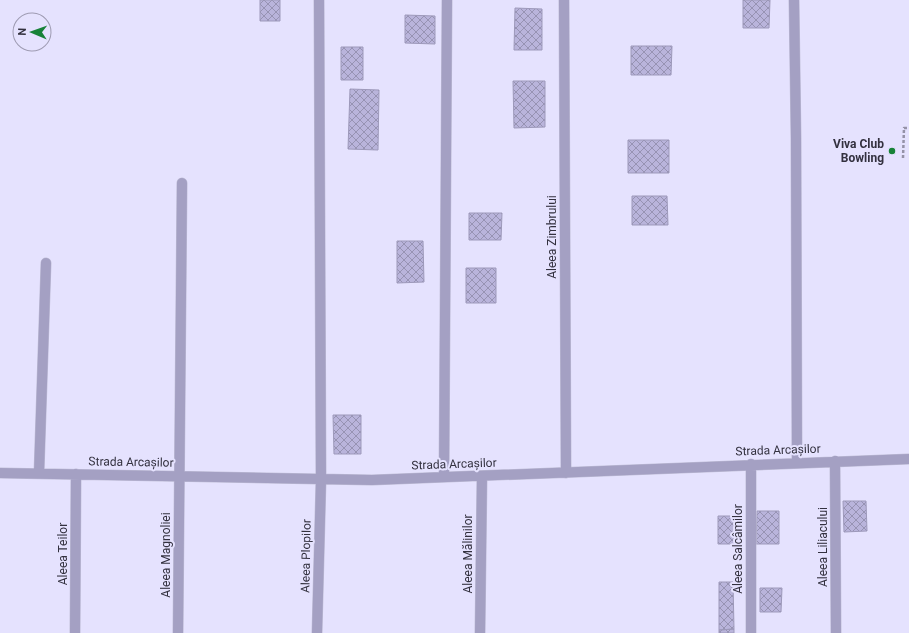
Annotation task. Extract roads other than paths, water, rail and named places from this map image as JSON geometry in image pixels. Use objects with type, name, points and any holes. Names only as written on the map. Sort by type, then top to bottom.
[{"type":"street","name":"Aleea Plopilor","points":[[318,633],[321,480],[319,0]]},
{"type":"street","points":[[444,477],[447,0]]},
{"type":"street","name":"Aleea Zimbrului","points":[[564,0],[566,473]]},
{"type":"street","points":[[794,0],[797,463]]},
{"type":"street","name":"Aleea Magnoliei","points":[[178,633],[182,184]]},
{"type":"street","points":[[39,473],[46,263]]},
{"type":"street","name":"Strada Arcașilor","points":[[0,473],[321,480],[482,476],[751,464],[909,459]]},
{"type":"street","name":"Aleea Liliacului","points":[[835,461],[836,633]]},
{"type":"street","name":"Aleea Salcâmilor","points":[[751,464],[751,633]]},
{"type":"street","name":"Aleea Teilor","points":[[75,633],[76,474]]},
{"type":"street","name":"Aleea Mălinilor","points":[[480,633],[482,476]]},
{"type":"place","name":"Viva Club Bowling","points":[[892,151]]}]
